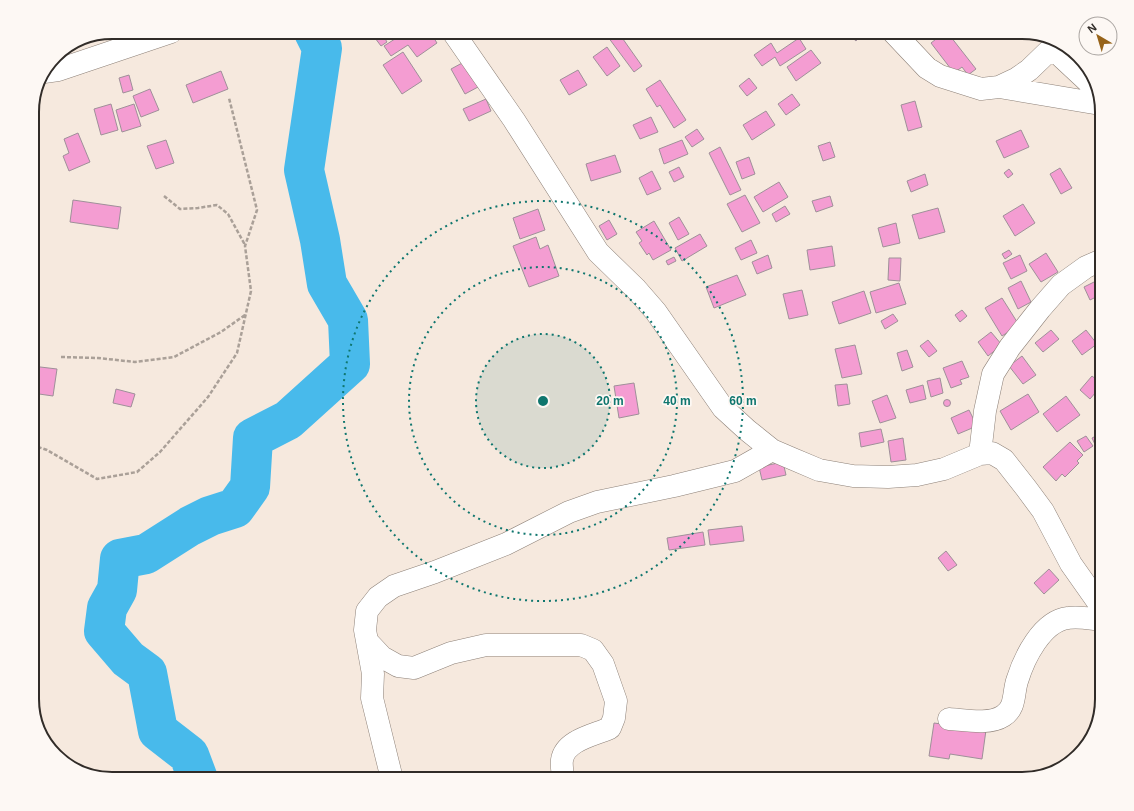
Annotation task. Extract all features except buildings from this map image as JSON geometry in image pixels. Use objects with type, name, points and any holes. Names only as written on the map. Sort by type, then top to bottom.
[{"type":"street","points":[[52,71],[150,39]]},
{"type":"street","points":[[458,39],[514,120],[598,252],[636,289],[656,312],[723,408],[747,430],[772,450],[819,470],[853,476],[888,477],[917,475],[944,470],[980,454],[992,454],[1004,460],[1043,511],[1071,564],[1095,598]]},
{"type":"street","points":[[900,39],[927,68],[940,76],[981,89],[999,87],[1094,103]]},
{"type":"street","points":[[999,87],[1016,79],[1029,70],[1053,47]]},
{"type":"street","points":[[1056,48],[1087,80]]},
{"type":"street","points":[[980,454],[985,411],[994,374],[1010,347],[1040,308],[1061,285],[1086,267],[1095,263]]},
{"type":"street","points":[[390,772],[372,698],[373,674],[365,630],[367,612],[378,597],[394,586],[435,572],[506,544],[569,512],[597,502],[674,486],[735,470],[772,450]]},
{"type":"street","points":[[949,719],[992,721],[1003,716],[1012,708],[1016,681],[1026,658],[1044,630],[1054,623],[1067,618],[1095,620]]},
{"type":"street","points":[[367,641],[382,657],[398,666],[414,668],[451,653],[486,645],[581,645],[593,650],[603,664],[616,701],[614,718],[610,728],[579,739],[570,746],[562,760],[563,772]]},
{"type":"path","points":[[229,98],[257,210],[245,246]]},
{"type":"path","points":[[39,447],[47,450],[98,479],[137,472],[160,452],[208,397],[237,353],[251,291],[245,246],[228,214],[216,205],[180,210],[164,196]]},
{"type":"path","points":[[61,357],[98,358],[135,362],[174,357],[221,332],[246,315]]},
{"type":"waterway","points":[[195,772],[189,755],[158,731],[147,673],[128,659],[104,631],[107,608],[117,590],[120,559],[146,554],[190,526],[210,516],[235,508],[250,487],[253,438],[288,420],[350,364],[348,320],[327,284],[320,240],[304,170],[322,48],[318,39]]}]
